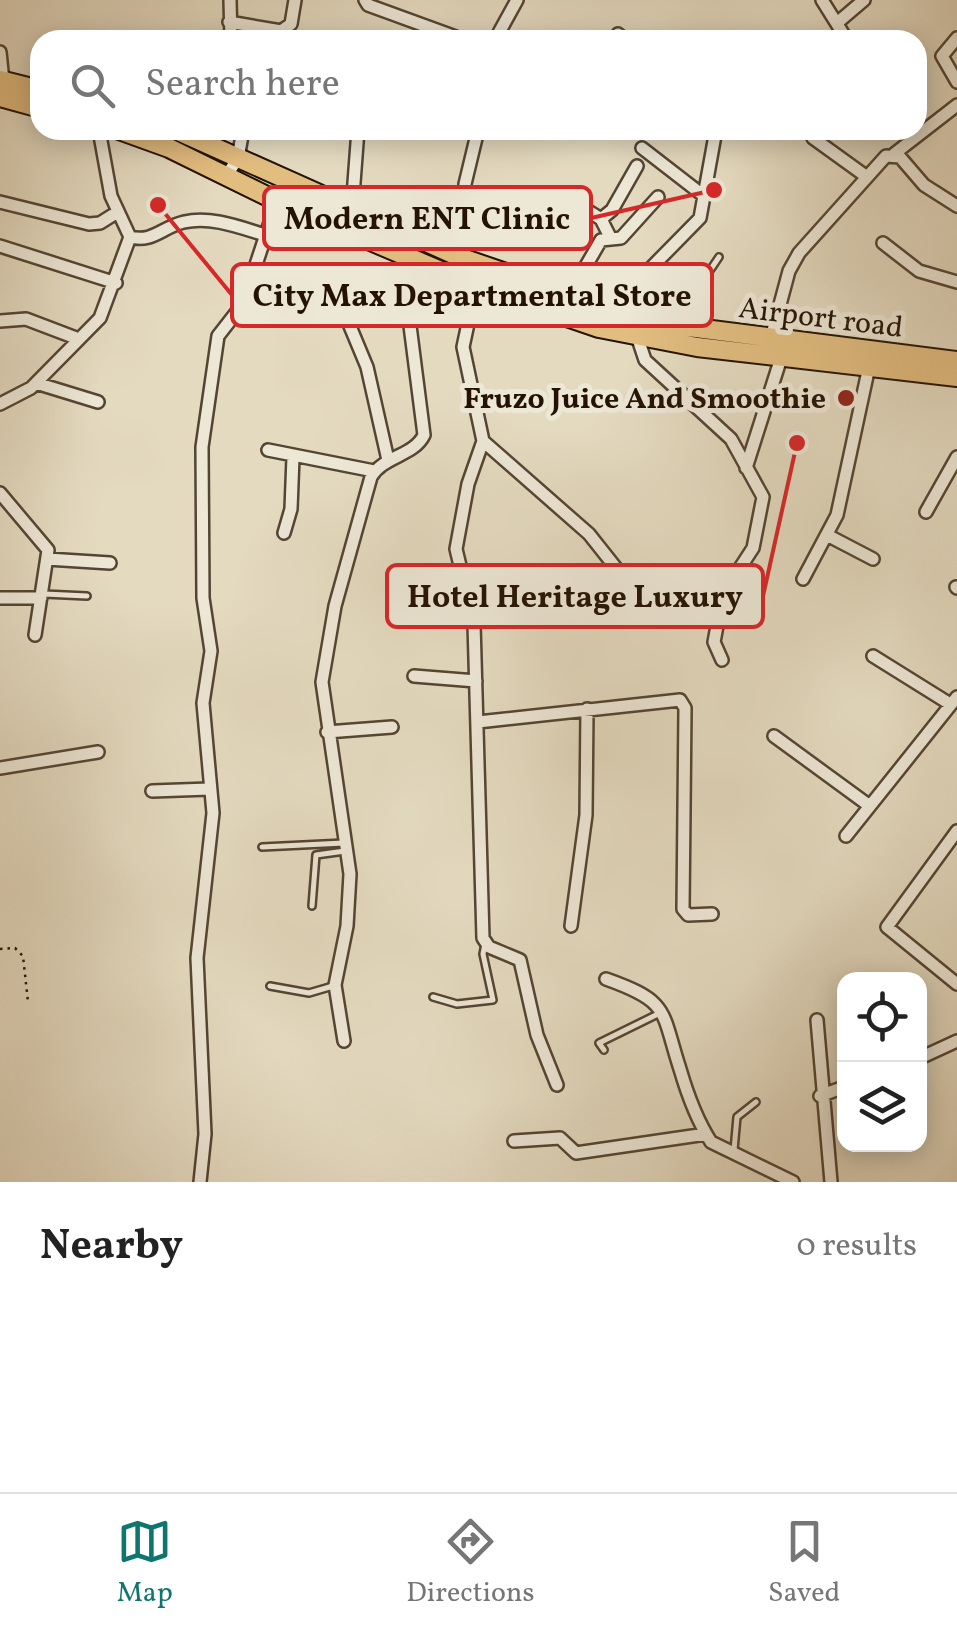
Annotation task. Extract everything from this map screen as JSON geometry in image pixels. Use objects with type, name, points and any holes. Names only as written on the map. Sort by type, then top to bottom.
[{"type":"main road","points":[[1,86],[30,89]]},
{"type":"main road","points":[[1,86],[30,102]]},
{"type":"main road","points":[[143,140],[476,286],[599,328],[781,358],[871,360],[957,377]]},
{"type":"main road","name":"Airport road","points":[[198,140],[462,258],[618,312],[673,326],[771,338],[871,360],[957,361]]},
{"type":"street","points":[[230,0],[230,30]]},
{"type":"street","points":[[280,30],[288,29],[295,0]]},
{"type":"street","points":[[365,0],[368,6],[436,30]]},
{"type":"street","points":[[500,30],[517,0]]},
{"type":"street","points":[[822,0],[841,30]]},
{"type":"street","points":[[837,22],[864,0]]},
{"type":"street","points":[[229,22],[268,30]]},
{"type":"street","points":[[957,38],[942,56],[957,82]]},
{"type":"street","points":[[0,52],[1,86]]},
{"type":"street","points":[[927,128],[957,105]]},
{"type":"street","points":[[102,140],[116,213],[130,236],[146,240],[184,222],[210,221],[265,235]]},
{"type":"street","points":[[228,176],[238,158],[241,140]]},
{"type":"street","points":[[352,209],[357,140]]},
{"type":"street","points":[[462,258],[466,234],[465,184],[476,140]]},
{"type":"street","points":[[618,312],[644,275],[698,221],[714,140]]},
{"type":"street","points":[[816,140],[868,177]]},
{"type":"street","points":[[771,338],[793,262],[868,177],[912,140]]},
{"type":"street","points":[[642,148],[704,196]]},
{"type":"street","points":[[894,154],[930,190],[957,206]]},
{"type":"street","points":[[601,220],[612,210],[637,166]]},
{"type":"street","points":[[566,197],[601,220],[611,239]]},
{"type":"street","points":[[568,296],[601,240],[621,238],[658,197]]},
{"type":"street","points":[[200,1182],[205,1134],[197,958],[213,813],[203,703],[211,650],[203,598],[202,447],[218,336],[243,304],[277,201]]},
{"type":"street","points":[[0,202],[94,224],[116,213]]},
{"type":"street","points":[[0,404],[36,383],[76,338],[100,318],[116,283],[130,236]]},
{"type":"street","points":[[883,243],[919,270],[957,282]]},
{"type":"street","points":[[0,246],[116,283]]},
{"type":"street","points":[[344,1041],[336,985],[350,902],[347,847],[326,732],[322,682],[328,645],[374,471],[416,447],[424,435],[409,318],[411,256]]},
{"type":"street","points":[[476,286],[463,347],[483,441],[468,484],[456,549],[472,606],[480,904],[485,944],[520,960],[540,1046],[557,1085]]},
{"type":"street","points":[[337,296],[367,367],[388,460]]},
{"type":"street","points":[[0,321],[26,318],[76,338]]},
{"type":"street","points":[[637,336],[639,353],[730,440],[763,504],[753,548],[723,594],[714,642],[722,660]]},
{"type":"street","points":[[746,469],[781,358]]},
{"type":"street","points":[[803,578],[837,515],[871,360]]},
{"type":"street","points":[[36,383],[98,402]]},
{"type":"street","points":[[483,441],[588,534],[639,597]]},
{"type":"street","points":[[268,450],[374,471]]},
{"type":"street","points":[[926,512],[957,456]]},
{"type":"street","points":[[284,532],[292,509],[293,457]]},
{"type":"street","points":[[0,493],[44,541],[48,559],[35,636]]},
{"type":"street","points":[[827,535],[872,559]]},
{"type":"street","points":[[48,559],[110,564]]},
{"type":"street","points":[[0,598],[41,596]]},
{"type":"street","points":[[846,836],[867,804],[953,700],[873,656]]},
{"type":"street","points":[[414,676],[476,681]]},
{"type":"street","points":[[478,722],[674,699],[683,703],[683,909],[688,914],[712,914]]},
{"type":"street","points":[[571,926],[586,816],[587,709]]},
{"type":"street","points":[[326,732],[392,727]]},
{"type":"street","points":[[774,736],[867,804]]},
{"type":"street","points":[[0,768],[98,752]]},
{"type":"street","points":[[152,791],[209,789]]},
{"type":"street","points":[[957,831],[887,928],[957,984]]},
{"type":"street","points":[[606,979],[646,996],[663,1012],[706,1134],[716,1147],[794,1182]]},
{"type":"street","points":[[817,1020],[820,1096],[830,1182]]},
{"type":"street","points":[[927,1055],[957,1041]]},
{"type":"street","points":[[820,1096],[837,1090]]},
{"type":"street","points":[[514,1141],[560,1138],[576,1152],[706,1134]]},
{"type":"street","points":[[766,1182],[775,1171]]},
{"type":"lane","points":[[673,326],[720,257]]},
{"type":"lane","points":[[41,596],[88,596]]},
{"type":"lane","points":[[262,847],[347,847]]},
{"type":"lane","points":[[312,906],[316,855],[347,847]]},
{"type":"lane","points":[[433,997],[458,1004],[494,1000],[485,944]]},
{"type":"lane","points":[[270,986],[310,993],[336,985]]},
{"type":"lane","points":[[604,1050],[599,1043],[663,1012]]},
{"type":"lane","points":[[734,1154],[737,1117],[756,1102]]},
{"type":"path","points":[[0,949],[16,948],[23,956],[28,1002]]},
{"type":"place","name":"Modern ENT Clinic","points":[[714,190]]},
{"type":"place","name":"City Max Departmental Store","points":[[158,205]]},
{"type":"place","name":"Fruzo Juice And Smoothie","points":[[846,398]]},
{"type":"place","name":"Hotel Heritage Luxury","points":[[797,443]]}]
